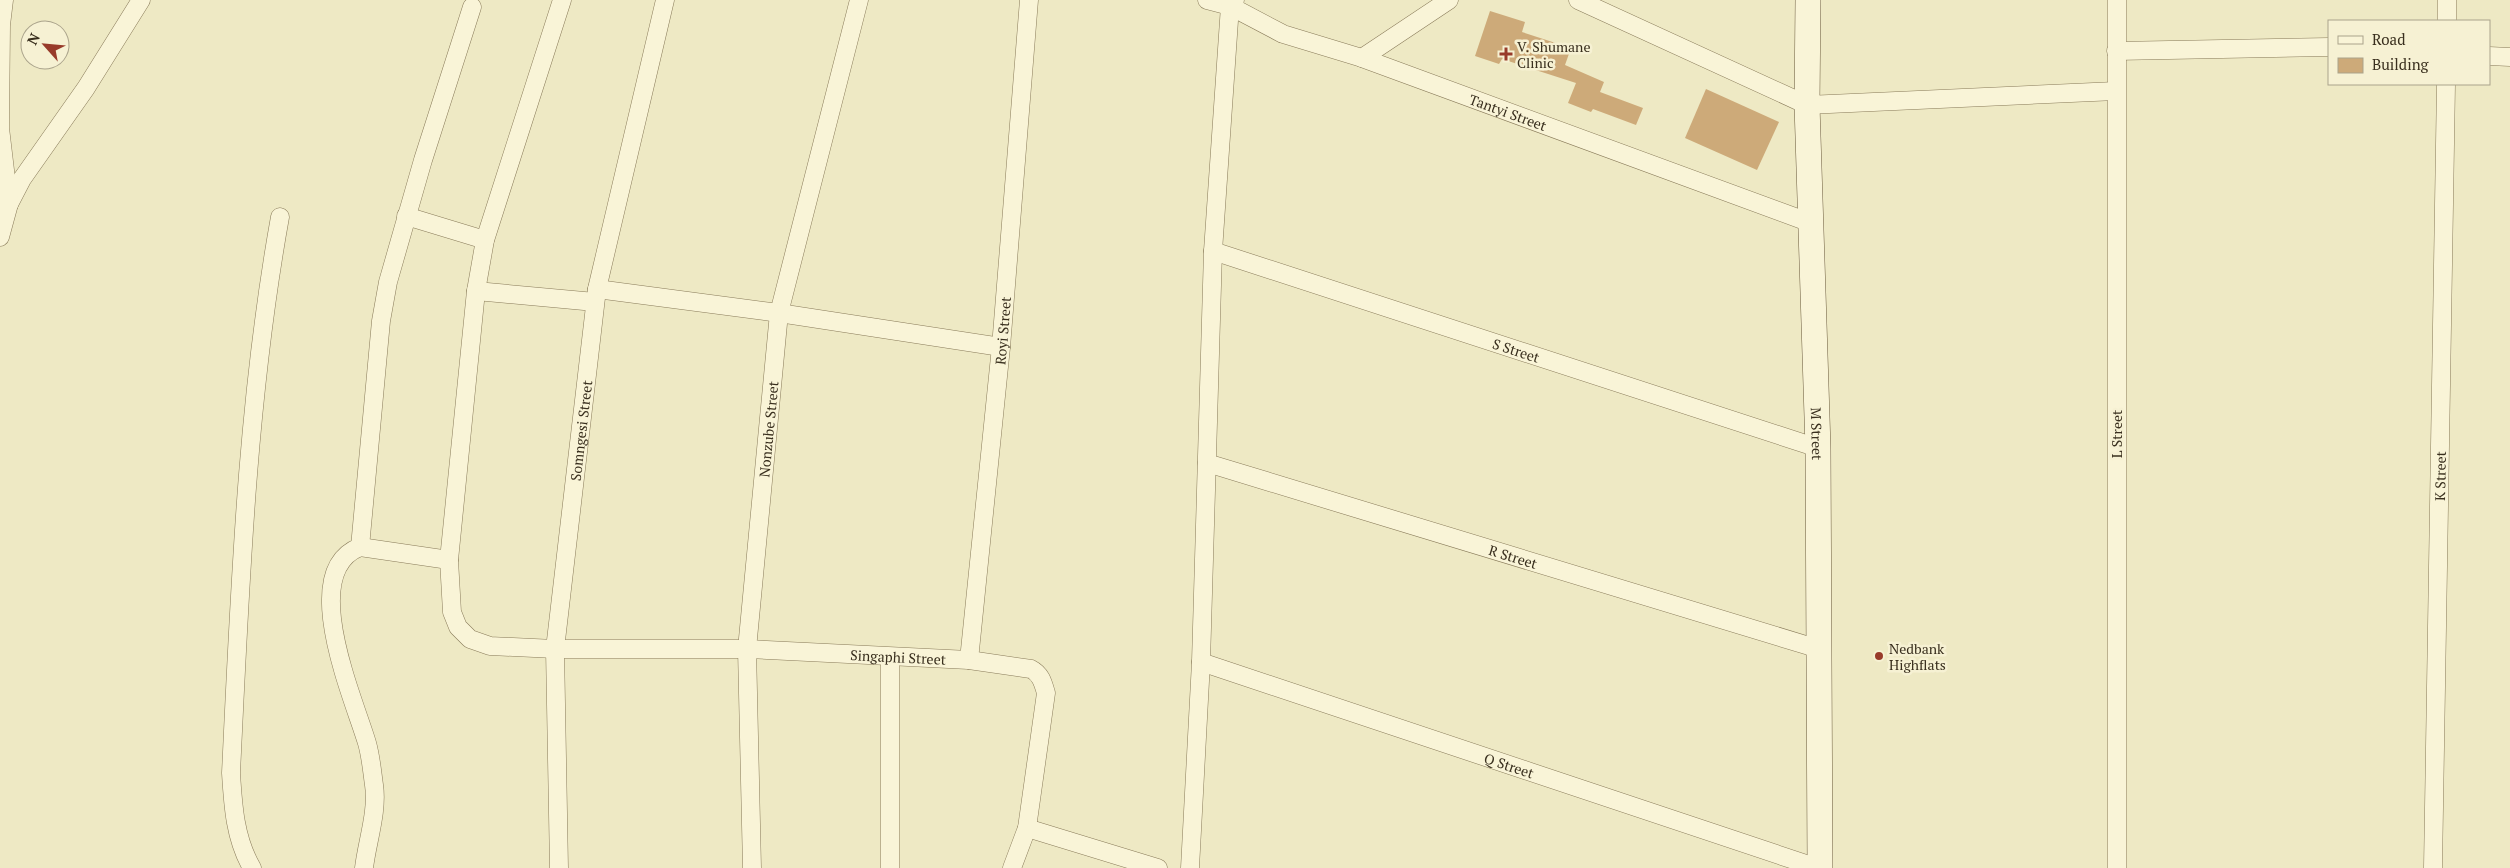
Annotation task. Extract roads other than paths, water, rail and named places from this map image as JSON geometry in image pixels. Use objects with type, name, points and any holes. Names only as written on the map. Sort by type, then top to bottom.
[{"type":"street","points":[[4,0],[1,25],[0,128],[9,204]]},
{"type":"street","points":[[0,237],[9,204],[22,179],[86,88],[141,0]]},
{"type":"street","name":"Singaphi Street","points":[[562,0],[485,240],[476,291],[448,560],[452,612],[458,627],[470,639],[490,646],[555,649],[747,649],[969,660],[1031,669],[1037,672],[1046,693],[1027,828],[1012,868]]},
{"type":"street","name":"Somngesi Street","points":[[559,868],[555,649],[596,296],[666,0]]},
{"type":"street","name":"Nonzube Street","points":[[752,868],[747,649],[779,313],[859,0]]},
{"type":"street","name":"Royi Street","points":[[969,660],[1001,347],[1029,0]]},
{"type":"street","name":"Tantyi Street","points":[[1207,0],[1233,3],[1283,34],[1362,58],[1811,223]]},
{"type":"street","points":[[1362,58],[1449,0]]},
{"type":"street","points":[[1578,0],[1807,105],[2116,91]]},
{"type":"street","name":"M Street","points":[[1808,0],[1807,105],[1818,448],[1819,868]]},
{"type":"street","name":"L Street","points":[[2117,0],[2117,868]]},
{"type":"street","points":[[2447,0],[2447,20]]},
{"type":"street","points":[[1190,868],[1201,662],[1213,251],[1233,3]]},
{"type":"street","points":[[360,547],[381,321],[388,282],[406,216],[472,7]]},
{"type":"street","points":[[2116,51],[2292,46],[2328,47]]},
{"type":"street","points":[[2490,56],[2510,58]]},
{"type":"street","name":"K Street","points":[[2433,868],[2446,85]]},
{"type":"street","points":[[406,216],[485,240]]},
{"type":"street","points":[[252,868],[237,831],[232,801],[231,773],[242,559],[267,291],[280,217]]},
{"type":"street","name":"S Street","points":[[1213,251],[1818,448]]},
{"type":"street","points":[[476,291],[596,296],[779,313],[1001,347]]},
{"type":"street","name":"R Street","points":[[1207,463],[1819,650]]},
{"type":"street","points":[[364,868],[375,787],[368,746],[333,631],[330,598],[341,562],[350,551],[360,547],[448,560]]},
{"type":"street","points":[[890,657],[890,868]]},
{"type":"street","name":"Q Street","points":[[1201,662],[1819,868]]},
{"type":"street","points":[[1027,828],[1158,868]]},
{"type":"place","name":"V. Shumane Clinic","points":[[1506,54]]},
{"type":"place","name":"Nedbank Highflats","points":[[1879,656]]}]
